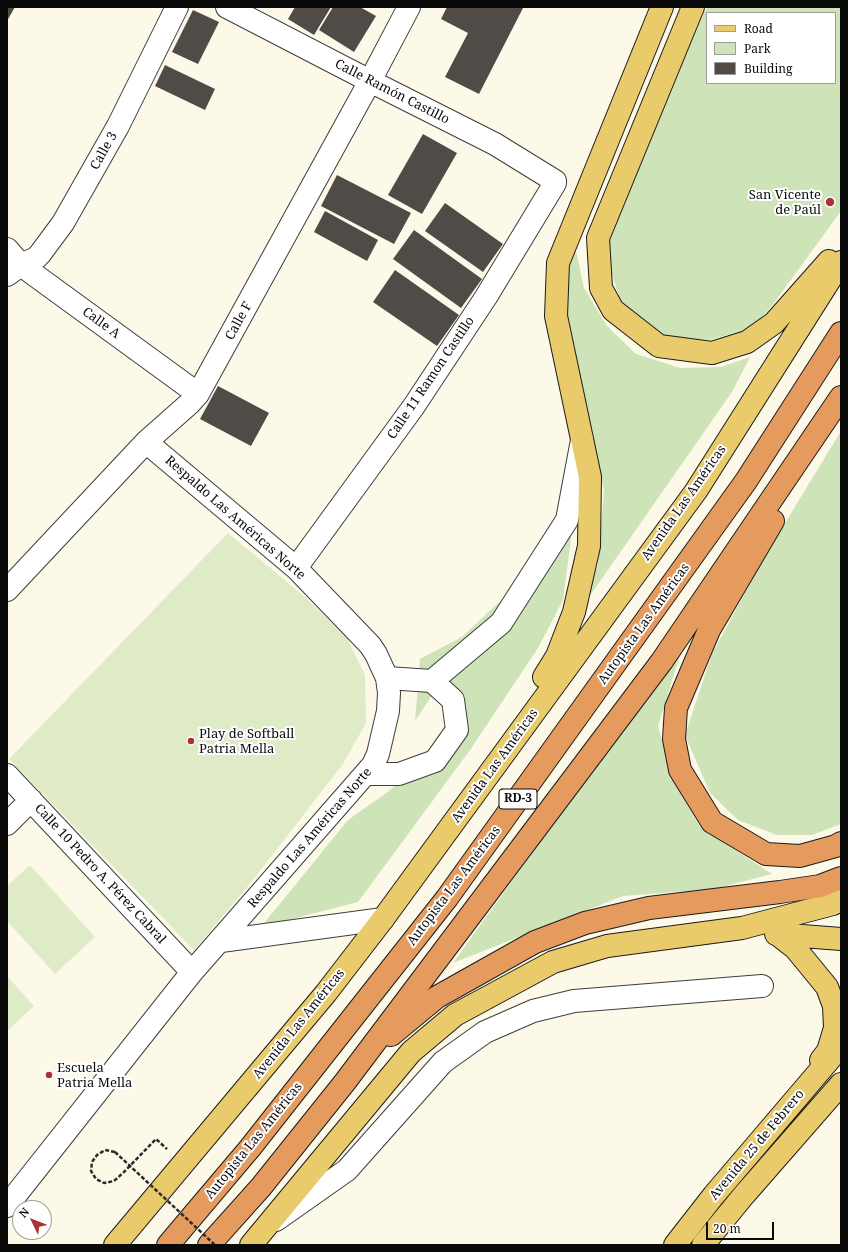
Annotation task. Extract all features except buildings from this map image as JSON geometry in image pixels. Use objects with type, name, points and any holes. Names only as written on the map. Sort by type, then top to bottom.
[{"type":"highway","name":"Autopista Las Américas","points":[[168,1245],[255,1141],[447,898],[746,481],[841,333]]},
{"type":"highway","name":"RD-3","points":[[209,1245],[261,1186],[345,1082],[662,661],[841,397]]},
{"type":"highway","points":[[841,403],[710,630],[676,708],[674,739],[680,770],[712,822],[766,854],[800,856],[836,846],[841,843]]},
{"type":"highway","points":[[345,1082],[397,1030],[437,997],[535,942],[585,923],[649,908],[820,886],[841,878]]},
{"type":"main road","points":[[446,832],[557,656],[574,612],[589,546],[590,477],[556,316],[558,263],[662,7]]},
{"type":"main road","points":[[694,7],[598,238],[601,288],[613,310],[659,346],[712,353],[747,342],[774,323],[841,248]]},
{"type":"main road","name":"Avenida Las Américas","points":[[115,1245],[326,993],[383,919],[696,491],[841,262]]},
{"type":"main road","points":[[251,1245],[411,1052],[455,1015],[553,962],[607,946],[742,928],[833,904],[841,900]]},
{"type":"main road","points":[[742,928],[802,937],[841,939]]},
{"type":"main road","points":[[777,934],[795,948],[828,987],[834,1006],[835,1028],[828,1051],[783,1115]]},
{"type":"main road","name":"Avenida 25 de Febrero","points":[[675,1245],[714,1195],[841,1046]]},
{"type":"main road","name":"Avenida 25 de Febrero","points":[[703,1245],[744,1195],[841,1084]]},
{"type":"street","name":"Calle 3","points":[[12,263],[36,258],[63,223],[118,126],[177,7]]},
{"type":"street","name":"Calle Ramón Castillo","points":[[227,7],[495,144],[555,181]]},
{"type":"street","name":"Calle F","points":[[7,590],[146,442],[198,394],[409,7]]},
{"type":"street","name":"Calle 11 Ramon Castillo","points":[[296,568],[414,406],[486,297],[555,181]]},
{"type":"street","name":"Calle A","points":[[12,263],[198,394]]},
{"type":"street","points":[[432,681],[501,623],[567,520],[582,440]]},
{"type":"street","name":"Respaldo Las Américas Norte","points":[[7,1206],[192,972],[373,765],[378,754],[389,701],[387,678],[376,654],[370,645],[296,568],[146,442]]},
{"type":"street","points":[[366,774],[399,774],[435,761],[457,730],[453,700],[432,681],[387,678]]},
{"type":"street","name":"Calle 10 Pedro A. Pérez Cabral","points":[[7,775],[192,972]]},
{"type":"street","points":[[7,824],[31,800]]},
{"type":"street","points":[[220,941],[383,919]]},
{"type":"street","points":[[268,1225],[347,1170],[443,1062],[485,1032],[533,1011],[574,1001],[762,986]]},
{"type":"path","points":[[156,1140],[123,1174],[114,1181],[104,1183],[96,1179],[91,1171],[92,1162],[97,1155],[105,1150],[115,1152],[214,1245]]},
{"type":"green space","points":[[709,7],[841,8],[841,211],[774,303],[753,328],[709,340],[659,336],[621,301],[609,267],[606,240],[705,10]]},
{"type":"green space","points":[[575,246],[584,288],[607,326],[636,354],[680,368],[721,367],[750,357],[732,392],[580,610],[598,565],[604,490],[583,394],[563,316],[567,266]]},
{"type":"green space","points":[[841,431],[841,824],[812,835],[777,835],[738,820],[710,793],[685,735],[712,654],[765,556]]},
{"type":"green space","points":[[573,523],[563,600],[538,648],[470,750],[358,902],[261,927],[348,820],[389,791],[441,744],[449,709],[440,683],[415,721],[420,659],[462,637],[530,573]]},
{"type":"green space","name":"Play de Softball Patria Mella","points":[[228,533],[305,597],[347,638],[365,675],[366,723],[343,764],[249,885],[194,950],[9,759]]},
{"type":"green space","points":[[684,642],[658,726],[675,784],[700,827],[772,874],[714,889],[623,896],[453,963]]},
{"type":"green space","points":[[30,865],[95,937],[55,974],[7,921],[7,886]]},
{"type":"green space","points":[[7,976],[34,1006],[7,1031]]},
{"type":"place","name":"San Vicente de Paúl","points":[[830,202]]},
{"type":"place","name":"Play de Softball Patria Mella","points":[[191,741]]},
{"type":"place","name":"Escuela Patria Mella","points":[[49,1075]]}]
